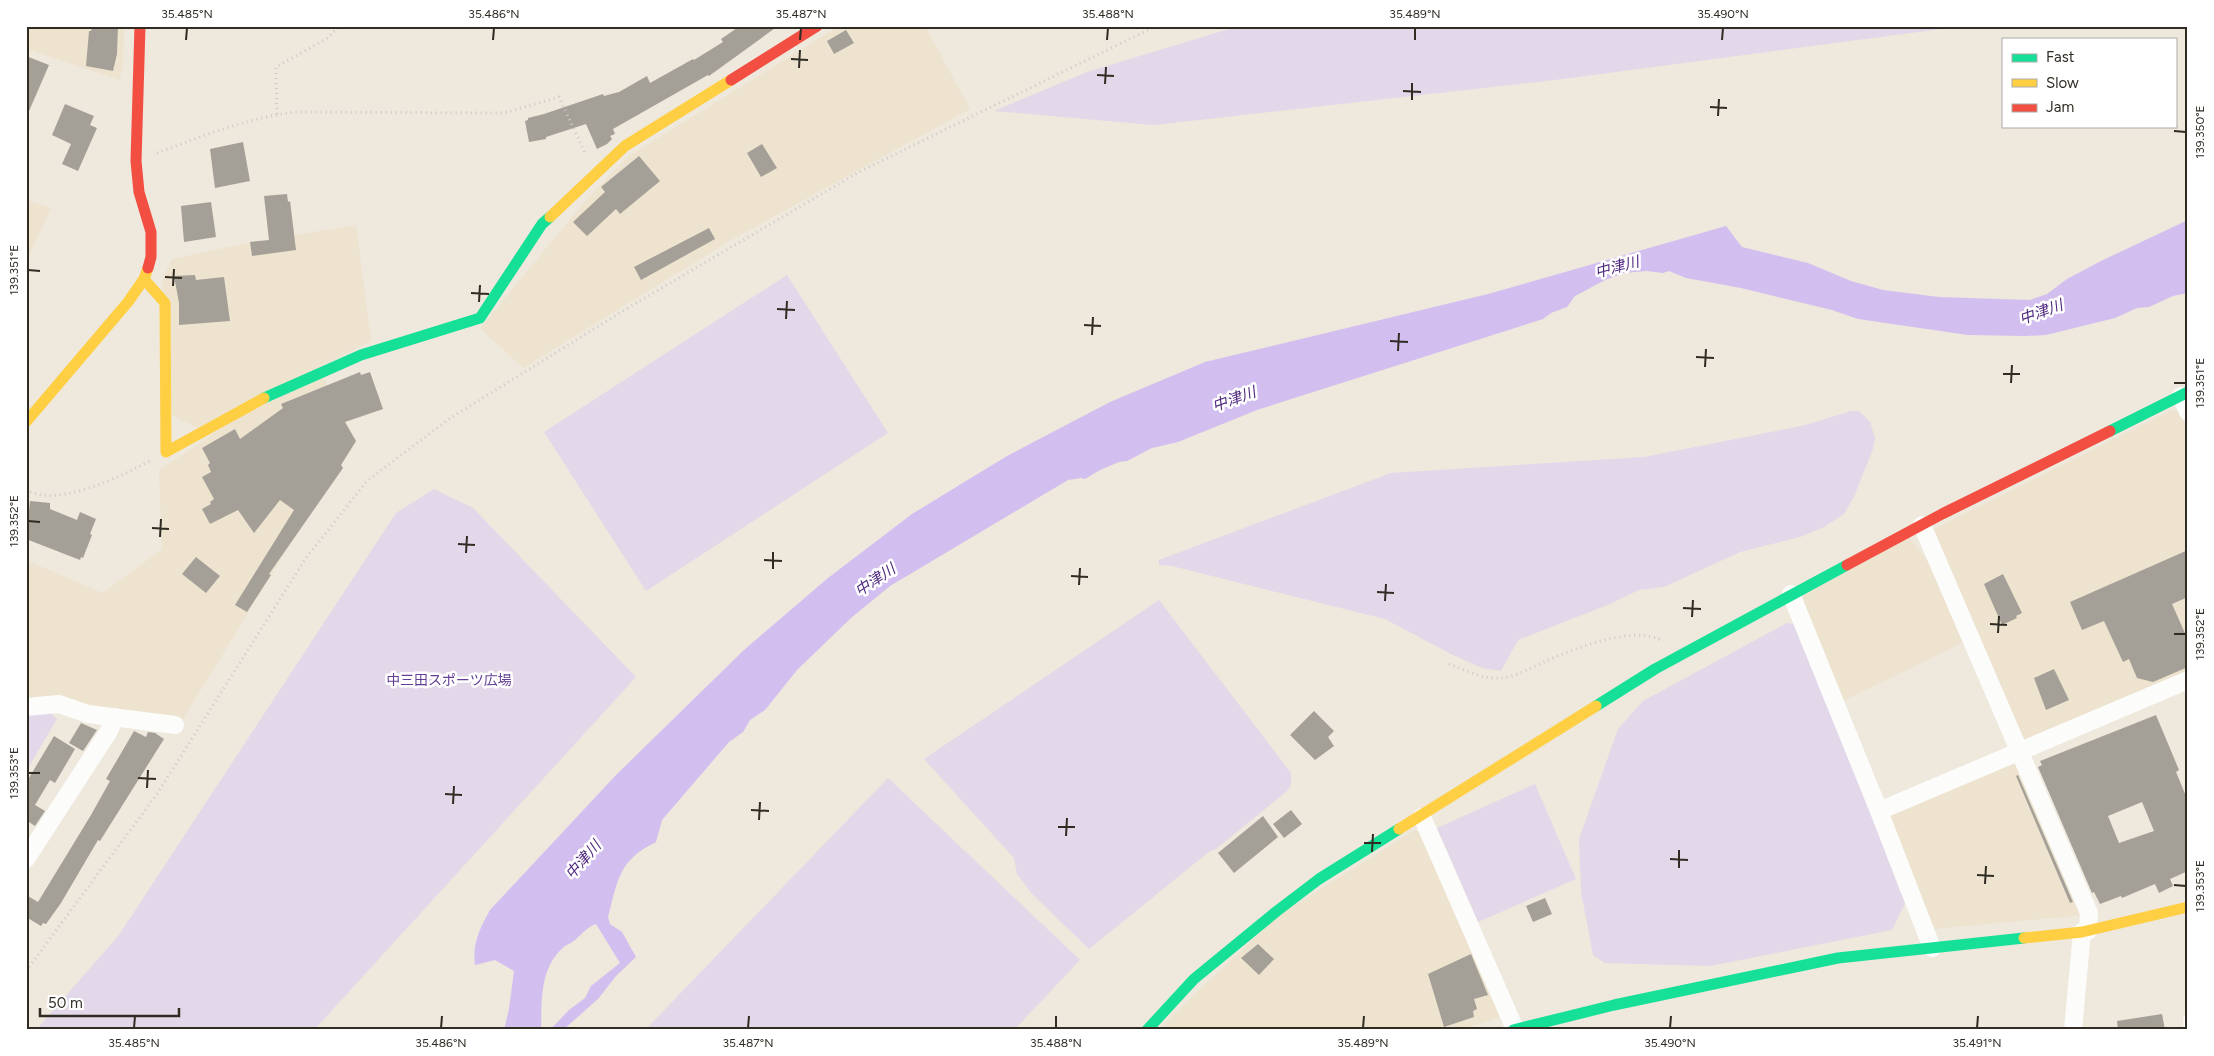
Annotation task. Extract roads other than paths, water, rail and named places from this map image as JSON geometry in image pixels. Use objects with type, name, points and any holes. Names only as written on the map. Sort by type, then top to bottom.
[{"type":"street","points":[[26,422],[128,302],[144,279],[150,257],[151,232],[140,192],[136,161],[140,26]]},
{"type":"street","points":[[144,279],[165,303],[166,452],[272,393],[334,366],[361,355],[480,318],[542,224],[626,146],[817,26]]},
{"type":"street","points":[[1147,1030],[1194,979],[1319,879],[1422,817],[1559,729],[1678,656],[1922,525],[2184,394],[2188,412]]},
{"type":"street","points":[[1922,525],[2089,914],[2085,932],[2073,1030]]},
{"type":"street","points":[[1791,594],[1932,948]]},
{"type":"street","points":[[1879,811],[2188,680]]},
{"type":"street","points":[[26,707],[59,704],[88,714],[174,725]]},
{"type":"street","points":[[26,859],[109,731],[115,716]]},
{"type":"street","points":[[1422,817],[1514,1030],[1614,1005],[1838,958],[2085,932],[2188,907]]},
{"type":"lane","points":[[2188,1018],[2188,1028]]},
{"type":"water","name":"中津川","points":[[2188,220],[2188,293],[2173,296],[2149,307],[2137,308],[2115,318],[2046,335],[1968,335],[1858,319],[1832,310],[1741,288],[1686,278],[1669,271],[1663,273],[1647,271],[1624,273],[1605,280],[1575,296],[1567,307],[1551,313],[1543,319],[1257,410],[1178,442],[1152,448],[1127,461],[1119,462],[1100,470],[1085,479],[1068,480],[890,586],[851,618],[797,670],[765,710],[750,720],[743,732],[729,742],[662,820],[656,842],[634,856],[622,872],[608,917],[610,924],[622,932],[636,957],[616,976],[598,999],[563,1030],[550,1030],[569,1010],[585,998],[591,986],[620,963],[596,924],[565,946],[550,964],[542,996],[541,1030],[504,1030],[514,971],[495,960],[475,965],[476,943],[480,930],[490,910],[616,775],[744,650],[828,578],[912,514],[1007,456],[1110,402],[1205,362],[1488,294],[1726,226],[1742,247],[1808,263],[1851,281],[1883,290],[1939,297],[2030,300],[2047,294],[2067,279],[2103,260]]},
{"type":"park label","name":"中三田スポーツ広場","points":[[449,680]]}]
